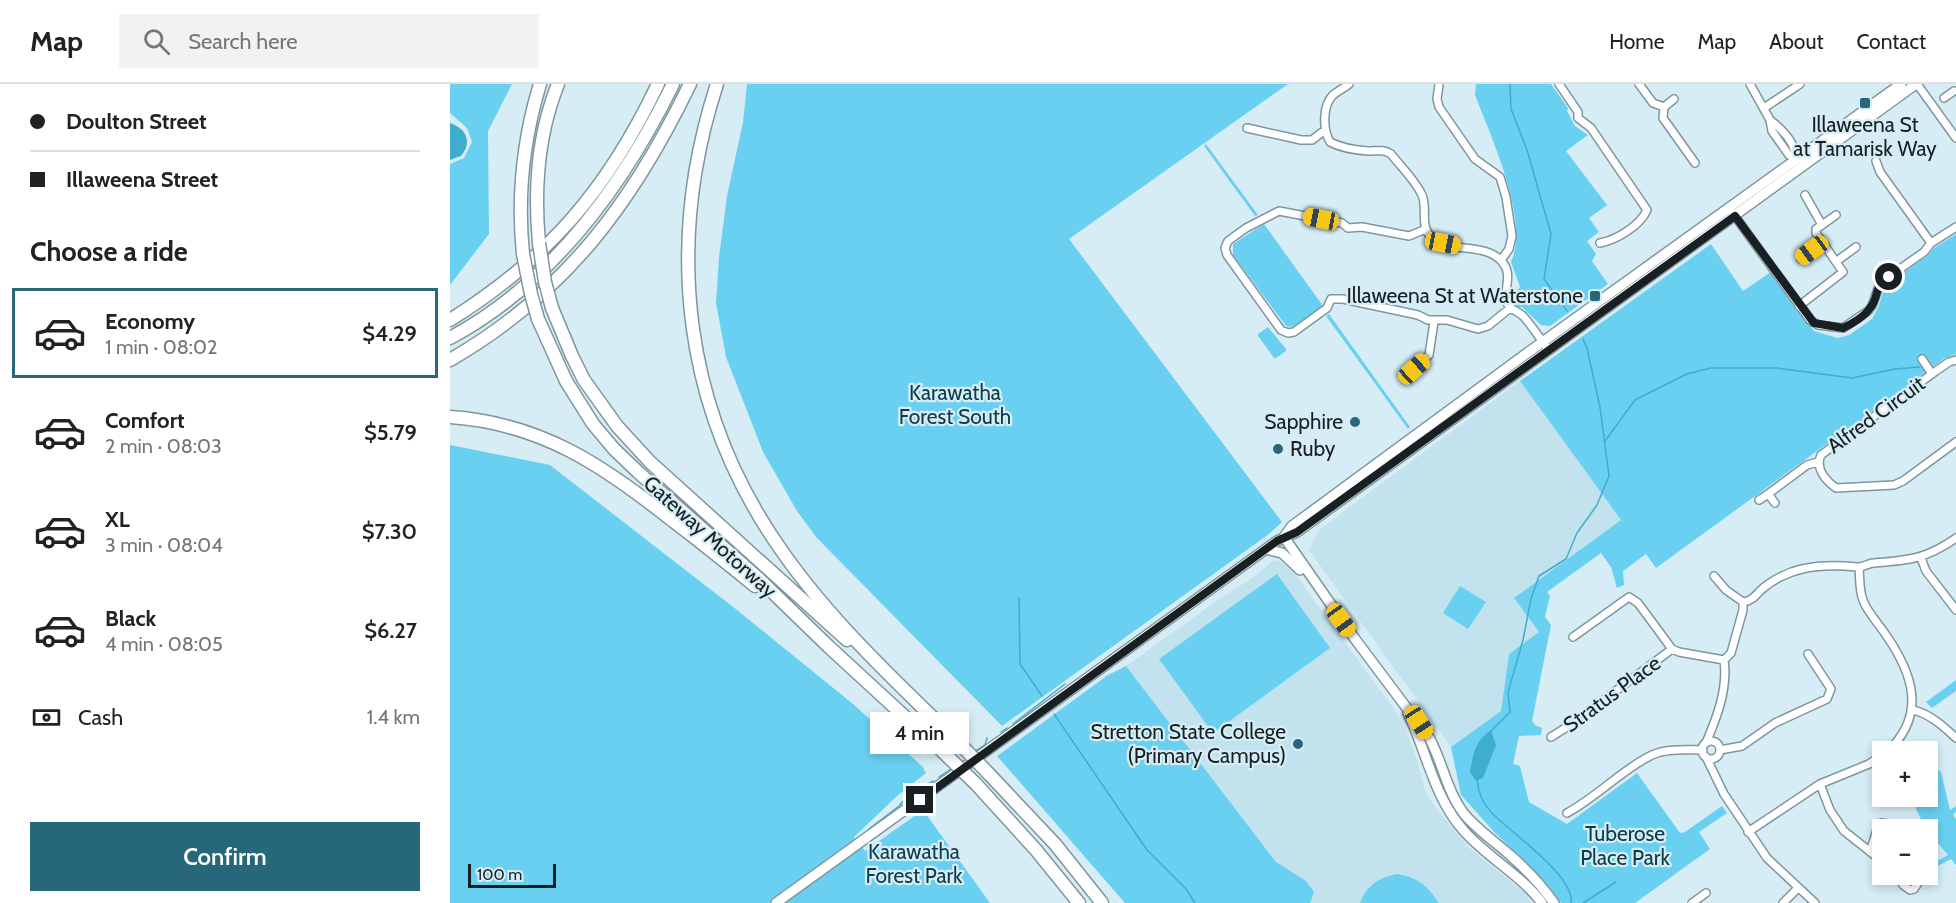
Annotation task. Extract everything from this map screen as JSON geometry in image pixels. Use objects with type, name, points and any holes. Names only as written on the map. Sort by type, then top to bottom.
[{"type":"highway","name":"Gateway Motorway","points":[[540,84],[530,120],[521,172],[520,216],[523,254],[538,319],[566,381],[593,424],[638,472],[753,573],[976,784],[1042,857],[1079,903]]},
{"type":"highway","points":[[558,84],[545,129],[540,158],[537,209],[539,243],[552,308],[584,380],[633,444],[885,676],[897,683]]},
{"type":"highway","points":[[450,320],[519,271],[579,213],[627,144],[658,84]]},
{"type":"highway","points":[[450,338],[485,316],[523,287],[588,221],[637,152],[673,84]]},
{"type":"highway","points":[[450,360],[524,309],[584,252],[619,208],[647,167],[690,84]]},
{"type":"highway","name":"Gateway Motorway","points":[[717,84],[702,134],[693,179],[687,237],[688,296],[704,387],[716,425],[738,479],[767,530],[804,581],[897,683],[956,740],[1055,844],[1102,903]]},
{"type":"highway","points":[[450,417],[484,420],[513,427],[554,442],[588,459],[631,488],[754,585],[815,638],[828,646]]},
{"type":"main road","points":[[776,903],[1284,537],[1292,526],[1412,442],[1507,380],[1545,346],[1785,168],[1794,155],[1807,151],[1901,84]]},
{"type":"main road","points":[[1412,442],[1497,375],[1545,346],[1735,216],[1916,84]]},
{"type":"main road","points":[[1497,375],[1507,380]]},
{"type":"main road","points":[[1284,537],[1419,722],[1439,756],[1450,789],[1461,810],[1526,870],[1554,903]]},
{"type":"main road","points":[[1266,549],[1276,551],[1290,559],[1319,588]]},
{"type":"main road","points":[[1403,703],[1423,747],[1431,773],[1446,805],[1459,824],[1487,853],[1528,886],[1542,903]]},
{"type":"street","points":[[1349,84],[1331,97],[1327,106],[1325,130],[1330,142],[1339,146],[1370,151],[1385,150],[1391,154],[1422,194],[1426,229],[1433,239],[1488,252],[1500,260],[1506,266],[1506,301],[1510,308],[1524,317],[1545,346]]},
{"type":"street","points":[[1439,84],[1437,99],[1439,107],[1475,159],[1500,177],[1506,197],[1512,236],[1509,249],[1500,260]]},
{"type":"street","points":[[1559,84],[1578,112],[1578,118],[1591,128],[1647,210],[1644,216],[1614,240],[1600,243]]},
{"type":"street","points":[[1639,84],[1653,103],[1664,107]]},
{"type":"street","points":[[1750,84],[1770,120],[1779,126],[1794,155],[1795,173]]},
{"type":"street","points":[[1764,108],[1800,84]]},
{"type":"street","points":[[1916,84],[1956,138]]},
{"type":"street","points":[[1944,98],[1955,92]]},
{"type":"street","points":[[1674,99],[1664,107],[1663,118],[1695,163]]},
{"type":"street","points":[[1247,128],[1301,140],[1312,140],[1325,130]]},
{"type":"street","points":[[1794,155],[1804,160],[1821,154]]},
{"type":"street","points":[[1876,161],[1880,172],[1931,243]]},
{"type":"street","points":[[1805,195],[1822,225]]},
{"type":"street","points":[[1729,208],[1799,306],[1814,323],[1843,328],[1872,306],[1880,283],[1924,252],[1931,243],[1956,227]]},
{"type":"street","points":[[1426,229],[1409,236],[1362,227],[1348,228],[1342,223],[1279,211],[1246,228],[1228,241],[1226,248],[1227,255],[1281,330],[1288,333],[1294,332],[1328,308],[1331,299],[1343,299],[1418,315],[1434,322],[1447,320],[1478,329],[1488,326],[1510,308]]},
{"type":"street","points":[[1799,306],[1841,275],[1842,269],[1816,233],[1816,230],[1836,215]]},
{"type":"street","points":[[1801,258],[1823,243]]},
{"type":"street","points":[[1837,261],[1856,247]]},
{"type":"street","points":[[1414,369],[1429,355],[1434,322]]},
{"type":"street","points":[[1922,359],[1932,374]]},
{"type":"street","name":"Alfred Circuit","points":[[1956,360],[1949,362],[1821,455],[1818,462],[1820,470],[1836,488],[1894,485],[1903,481],[1956,442]]},
{"type":"street","points":[[1759,500],[1807,465],[1818,462]]},
{"type":"street","points":[[1768,494],[1775,503]]},
{"type":"street","points":[[1714,576],[1726,590],[1743,602],[1749,601],[1782,576],[1802,569],[1847,565],[1859,567],[1870,563],[1921,558],[1956,538]]},
{"type":"street","points":[[1921,558],[1926,572],[1956,610]]},
{"type":"street","points":[[1859,567],[1865,606],[1897,651],[1908,674],[1913,710],[1898,741]]},
{"type":"street","points":[[1573,637],[1629,597],[1638,603],[1672,649],[1724,660]]},
{"type":"street","points":[[1724,660],[1731,653],[1743,610],[1743,602]]},
{"type":"street","name":"Stratus Place","points":[[1551,737],[1672,649]]},
{"type":"street","points":[[1705,750],[1710,759],[1718,750],[1742,746],[1775,723],[1827,699],[1831,689],[1808,654]]},
{"type":"street","points":[[1724,660],[1726,674],[1714,726],[1705,750],[1724,794],[1748,832],[1767,858],[1815,903]]},
{"type":"street","points":[[1913,710],[1923,712],[1956,738]]},
{"type":"street","points":[[1714,726],[1718,750],[1716,777]]},
{"type":"street","points":[[1705,750],[1712,741],[1718,750]]},
{"type":"street","points":[[1567,813],[1585,803],[1653,754],[1670,750],[1705,750]]},
{"type":"street","points":[[1748,832],[1820,784],[1872,762]]},
{"type":"street","points":[[1820,784],[1830,810],[1839,825],[1870,852],[1872,845]]},
{"type":"street","points":[[1902,885],[1910,890],[1917,885]]},
{"type":"street","points":[[1783,903],[1798,888]]},
{"type":"street","points":[[1692,903],[1706,893]]},
{"type":"shaded area","points":[[450,123],[464,132],[467,146],[461,156],[450,160]]},
{"type":"shaded area","points":[[1520,381],[1621,520],[1514,598],[1539,632],[1509,654],[1501,711],[1451,747],[1309,550],[1320,529]]},
{"type":"shaded area","name":"Stretton State College (Primary Campus)","points":[[1274,560],[1280,561],[1295,574],[1396,712],[1416,757],[1425,791],[1433,804],[1468,847],[1525,893],[1532,903],[1308,903],[1126,666],[1251,579]]},
{"type":"shaded area","points":[[1491,730],[1496,745],[1483,778],[1476,781],[1470,772],[1474,754],[1478,743]]},
{"type":"green space","points":[[450,84],[512,84],[488,131],[489,234],[450,285],[450,164],[464,158],[472,142],[467,128],[450,113]]},
{"type":"green space","name":"Karawatha Forest South","points":[[747,84],[1288,84],[1069,239],[1282,522],[1269,534],[1002,726],[816,537],[797,511],[763,452],[726,357],[716,303],[727,196],[743,122]]},
{"type":"green space","points":[[1476,84],[1551,84],[1568,108],[1567,111],[1575,126],[1588,135],[1566,151],[1607,205],[1589,218],[1599,232],[1587,241],[1596,254],[1592,261],[1608,284],[1550,326],[1541,325],[1522,307],[1517,307],[1513,303],[1513,295],[1520,287],[1511,262],[1516,244],[1516,224],[1506,178],[1475,95]]},
{"type":"green space","points":[[1206,144],[1258,215],[1255,216],[1204,146]]},
{"type":"green space","points":[[1264,224],[1323,306],[1296,326],[1286,326],[1233,255],[1233,244]]},
{"type":"green space","name":"Tuberose Place Park","points":[[1956,234],[1956,354],[1945,358],[1656,568],[1646,554],[1623,571],[1624,585],[1617,588],[1611,567],[1601,553],[1547,592],[1550,596],[1545,617],[1551,625],[1532,721],[1542,728],[1541,735],[1519,736],[1513,764],[1520,766],[1529,802],[1567,824],[1637,773],[1680,833],[1685,832],[1722,806],[1727,813],[1699,832],[1710,849],[1635,903],[1561,903],[1527,863],[1496,834],[1461,795],[1451,747],[1501,711],[1509,654],[1539,632],[1514,598],[1621,520],[1520,381],[1711,244],[1743,291],[1771,272],[1814,331],[1838,338],[1849,335],[1872,319],[1885,286]]},
{"type":"green space","points":[[1329,314],[1410,427],[1408,429],[1326,316]]},
{"type":"green space","points":[[1268,327],[1286,349],[1276,358],[1258,336]]},
{"type":"green space","name":"Karawatha Forest Park","points":[[450,445],[550,465],[737,610],[853,704],[923,767],[926,773],[897,796],[854,837],[865,851],[923,810],[990,903],[450,903]]},
{"type":"green space","points":[[1277,574],[1330,648],[1213,733],[1159,659]]},
{"type":"green space","points":[[1460,586],[1486,602],[1468,629],[1443,613]]},
{"type":"green space","points":[[1126,666],[1276,862],[1306,881],[1314,892],[1310,903],[1125,903],[997,756],[1108,675]]},
{"type":"green space","points":[[1956,680],[1956,691],[1932,708],[1926,702]]},
{"type":"green space","points":[[1938,770],[1941,772],[1950,810],[1956,806],[1956,812],[1953,815],[1956,819],[1956,865],[1951,859],[1938,866],[1938,860],[1948,855],[1938,843],[1938,819],[1921,819],[1915,807],[1938,807]]},
{"type":"green space","points":[[1397,874],[1421,883],[1439,903],[1360,903],[1374,883],[1384,877]]},
{"type":"waterway","points":[[1510,84],[1511,109],[1527,150],[1551,234],[1544,279],[1567,311]]},
{"type":"waterway","points":[[1490,732],[1510,712],[1508,692],[1539,576],[1566,559],[1577,533],[1597,505],[1609,476],[1600,407],[1583,339]]},
{"type":"waterway","points":[[1605,441],[1635,400],[1687,374],[1711,368],[1777,368],[1852,378],[1895,369],[1920,367]]},
{"type":"waterway","points":[[1019,598],[1020,664],[1042,696]]},
{"type":"waterway","points":[[1013,724],[1065,684]]},
{"type":"waterway","points":[[1054,714],[1147,850],[1186,889],[1195,903]]},
{"type":"waterway","points":[[1001,732],[1007,728]]},
{"type":"waterway","points":[[974,752],[985,745],[987,738]]},
{"type":"waterway","points":[[939,777],[951,769]]},
{"type":"waterway","points":[[1477,779],[1478,789],[1489,809],[1553,868],[1570,892],[1571,903]]},
{"type":"waterway","points":[[869,829],[904,800],[933,781]]},
{"type":"waterway","points":[[1583,903],[1616,882]]},
{"type":"place","name":"Illaweena St at Tamarisk Way","points":[[1865,103]]},
{"type":"place","name":"Illaweena St at Waterstone","points":[[1595,296]]},
{"type":"place","name":"Sapphire","points":[[1355,422]]},
{"type":"place","name":"Ruby","points":[[1278,449]]},
{"type":"place","name":"Stretton State College (Primary Campus)","points":[[1298,744]]},
{"type":"route","points":[[920,800],[1277,541],[1297,532],[1735,216],[1810,320],[1818,325],[1843,328],[1848,326],[1868,311],[1880,283],[1889,277]]}]
